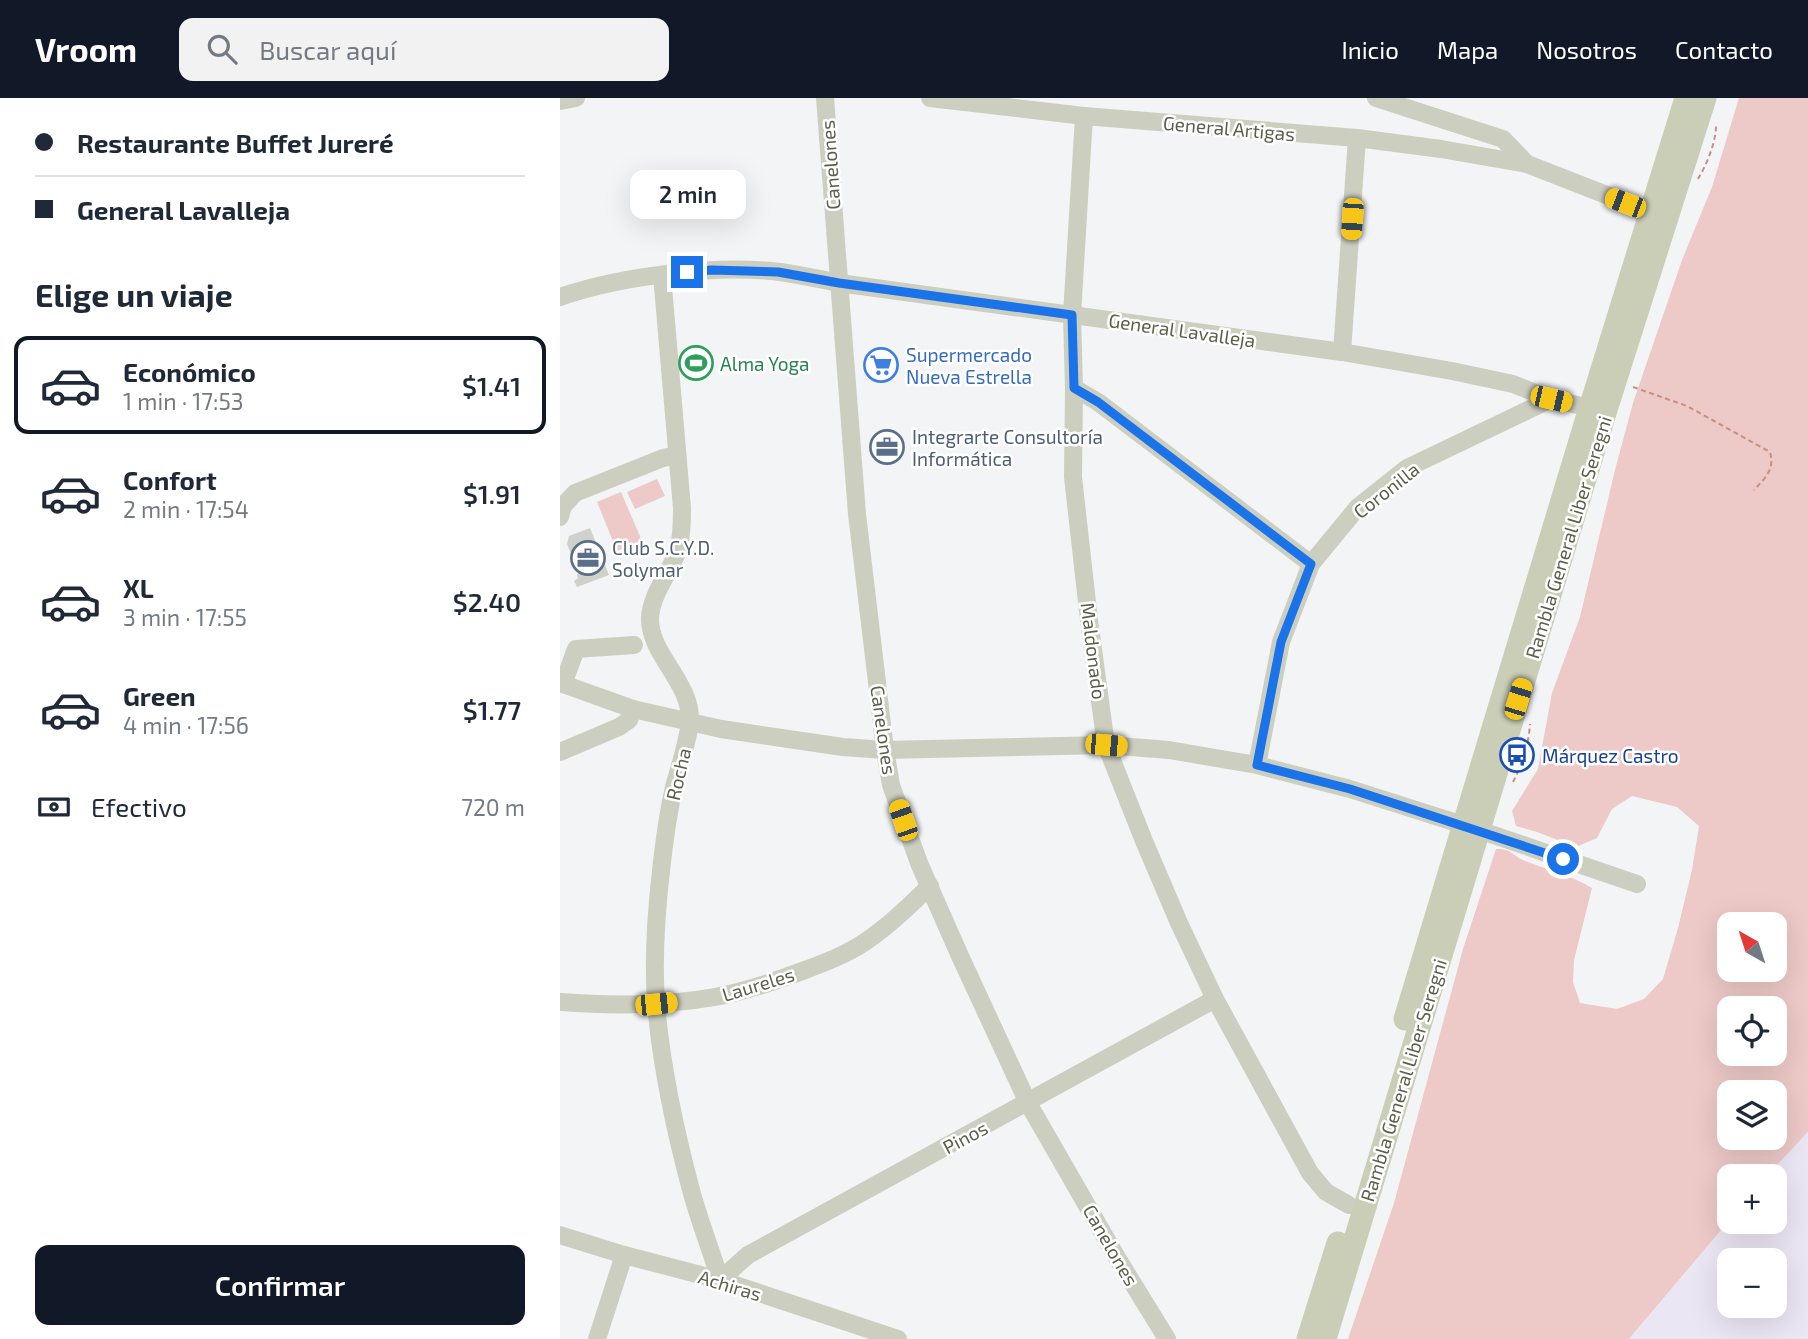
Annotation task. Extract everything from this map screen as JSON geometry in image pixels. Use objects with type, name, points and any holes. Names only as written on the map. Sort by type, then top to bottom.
[{"type":"main road","name":"Rambla General Liber Seregni","points":[[1325,1339],[1590,408],[1686,98]]},
{"type":"main road","name":"Rambla General Liber Seregni","points":[[1308,1339],[1705,98]]},
{"type":"street","points":[[560,101],[576,98]]},
{"type":"street","name":"Canelones","points":[[825,98],[857,514],[891,785],[911,841],[960,956],[1028,1102],[1167,1339]]},
{"type":"street","name":"General Artigas","points":[[930,98],[1084,116],[1357,138],[1527,164]]},
{"type":"street","points":[[1376,98],[1503,139],[1527,164],[1650,212]]},
{"type":"street","name":"Maldonado","points":[[1084,116],[1072,315],[1073,477],[1106,745],[1179,923],[1215,999],[1310,1173],[1326,1192],[1349,1205]]},
{"type":"street","points":[[1342,352],[1357,138]]},
{"type":"street","name":"General Lavalleja","points":[[560,297],[662,275],[712,270],[778,272],[839,283],[1342,352],[1513,384],[1551,399],[1590,408]]},
{"type":"street","name":"Rocha","points":[[662,275],[682,527],[678,550],[655,598],[650,619],[656,643],[687,699],[690,722],[672,795],[661,870],[654,947],[656,1004],[678,1141],[691,1193],[720,1280]]},
{"type":"street","points":[[1074,388],[1098,402],[1311,564]]},
{"type":"street","name":"Coronilla","points":[[1257,765],[1281,642],[1311,564],[1358,507],[1407,468],[1551,399]]},
{"type":"street","points":[[560,517],[563,506],[575,493],[677,455]]},
{"type":"street","points":[[634,645],[568,646],[562,684],[633,709],[721,729],[844,747],[885,750],[1106,745],[1169,750],[1257,765],[1350,789],[1637,884]]},
{"type":"street","points":[[560,752],[619,727],[629,720],[633,709]]},
{"type":"street","name":"Laureles","points":[[560,1002],[599,1005],[656,1004],[715,997],[764,985],[832,960],[863,943],[893,922],[930,886]]},
{"type":"street","name":"Pinos","points":[[720,1280],[748,1255],[1215,999]]},
{"type":"street","name":"Achiras","points":[[560,1235],[720,1280],[898,1339]]},
{"type":"street","points":[[597,1339],[624,1255]]},
{"type":"path","points":[[1615,382],[1687,406],[1770,452],[1773,463],[1767,476],[1754,490]]},
{"type":"shaded area","points":[[1739,98],[1808,98],[1808,1132],[1778,1164],[1717,1164],[1718,1234],[1629,1339],[1348,1339],[1394,1203],[1463,949],[1496,849],[1509,851],[1525,861],[1592,888],[1574,960],[1573,982],[1580,1003],[1617,1009],[1644,999],[1663,979],[1692,870],[1699,826],[1677,807],[1632,796],[1612,809],[1597,838],[1576,847],[1516,826],[1512,811],[1538,769],[1552,693],[1580,617],[1633,403],[1682,260],[1712,187]]},
{"type":"shaded area","points":[[657,479],[665,496],[635,509],[627,492]]},
{"type":"shaded area","points":[[621,492],[642,541],[617,551],[597,502]]},
{"type":"sand","points":[[1808,1132],[1808,1339],[1629,1339],[1718,1234],[1787,1234],[1787,1164],[1778,1164]]},
{"type":"building","name":"Club S.C.Y.D. Solymar","points":[[590,528],[609,575],[577,587],[574,581],[579,573],[567,544],[569,536]]},
{"type":"place","name":"Alma Yoga","points":[[696,363]]},
{"type":"place","name":"Supermercado Nueva Estrella","points":[[881,365]]},
{"type":"place","name":"Integrarte Consultoría Informática","points":[[887,447]]},
{"type":"place","name":"Club S.C.Y.D. Solymar","points":[[588,558]]},
{"type":"place","name":"Márquez Castro","points":[[1517,755]]},
{"type":"route","points":[[687,272],[778,272],[1072,315],[1074,388],[1098,402],[1311,564],[1281,642],[1257,765],[1350,789],[1563,859]]}]
